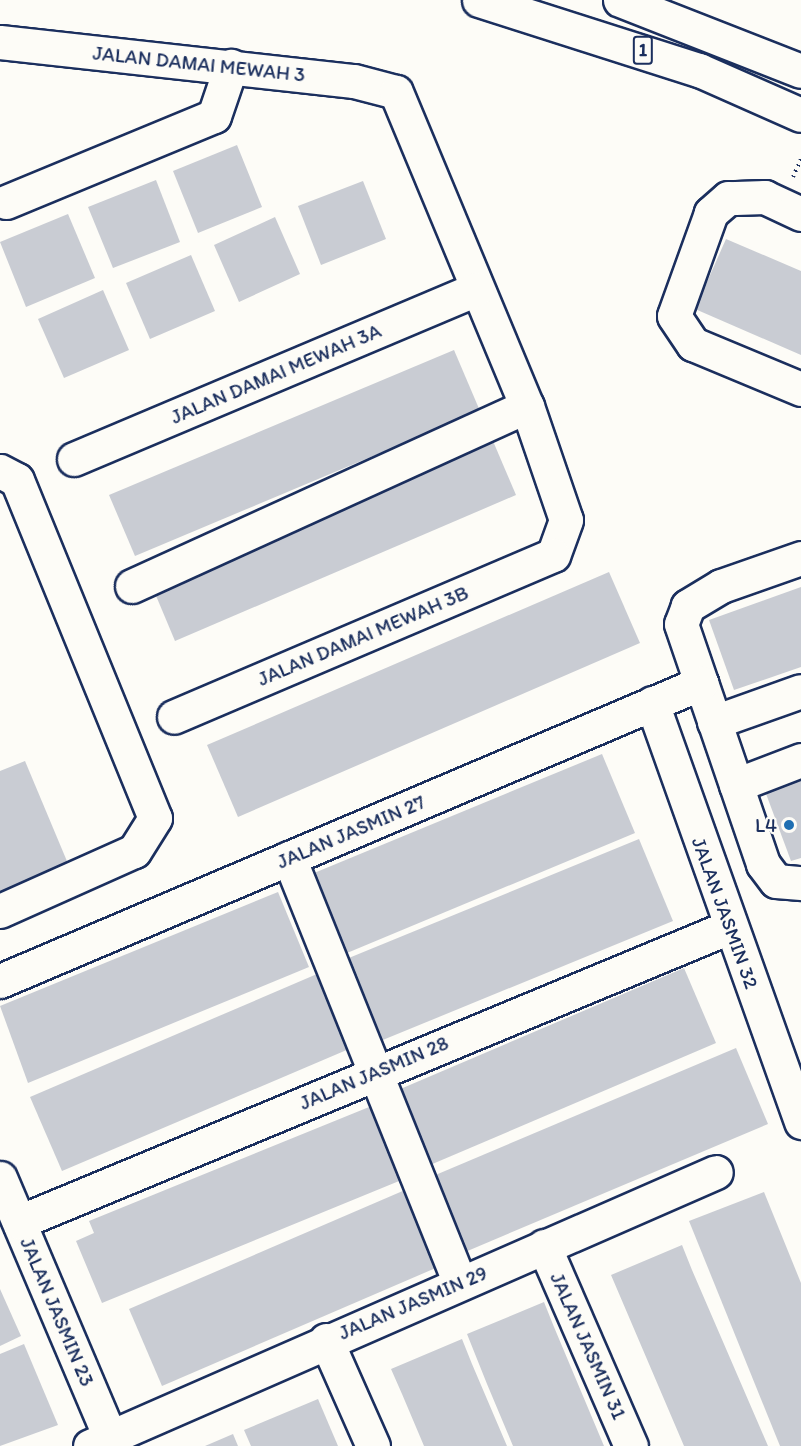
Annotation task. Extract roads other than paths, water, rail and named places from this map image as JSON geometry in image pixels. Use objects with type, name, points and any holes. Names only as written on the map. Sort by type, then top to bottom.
[{"type":"street","name":"1","points":[[479,0],[699,70],[801,115]]},
{"type":"street","name":"1","points":[[620,0],[801,71]]},
{"type":"street","name":"JALAN DAMAI MEWAH 3","points":[[0,42],[354,81],[396,92],[477,289]]},
{"type":"street","points":[[6,202],[214,116],[231,66]]},
{"type":"street","points":[[801,214],[765,198],[728,198],[711,213],[674,316],[693,344],[801,389]]},
{"type":"street","points":[[132,586],[527,406],[477,289]]},
{"type":"street","name":"JALAN DAMAI MEWAH 3A","points":[[74,459],[477,289]]},
{"type":"street","name":"JALAN DAMAI MEWAH 3B","points":[[174,717],[553,555],[566,520],[527,406]]},
{"type":"street","points":[[0,471],[17,480],[154,818],[134,851],[0,911]]},
{"type":"street","points":[[801,558],[721,586],[688,606],[681,624],[762,864],[776,881],[801,883]]},
{"type":"street","name":"JALAN JASMIN 27","points":[[0,981],[701,683]]},
{"type":"street","points":[[714,722],[801,691]]},
{"type":"street","name":"JALAN JASMIN 32","points":[[652,703],[729,927],[801,1122]]},
{"type":"street","points":[[736,784],[801,760]]},
{"type":"street","points":[[289,858],[460,1283]]},
{"type":"street","name":"JALAN JASMIN 28","points":[[19,1222],[375,1072],[729,927]]},
{"type":"street","name":"JALAN JASMIN 29","points":[[105,1443],[326,1340],[716,1172]]},
{"type":"street","name":"JALAN JASMIN 23","points":[[0,1178],[105,1443]]},
{"type":"street","name":"JALAN JASMIN 31","points":[[544,1246],[631,1446]]},
{"type":"street","points":[[326,1340],[373,1446]]},
{"type":"place","name":"L4","points":[[789,825]]}]
